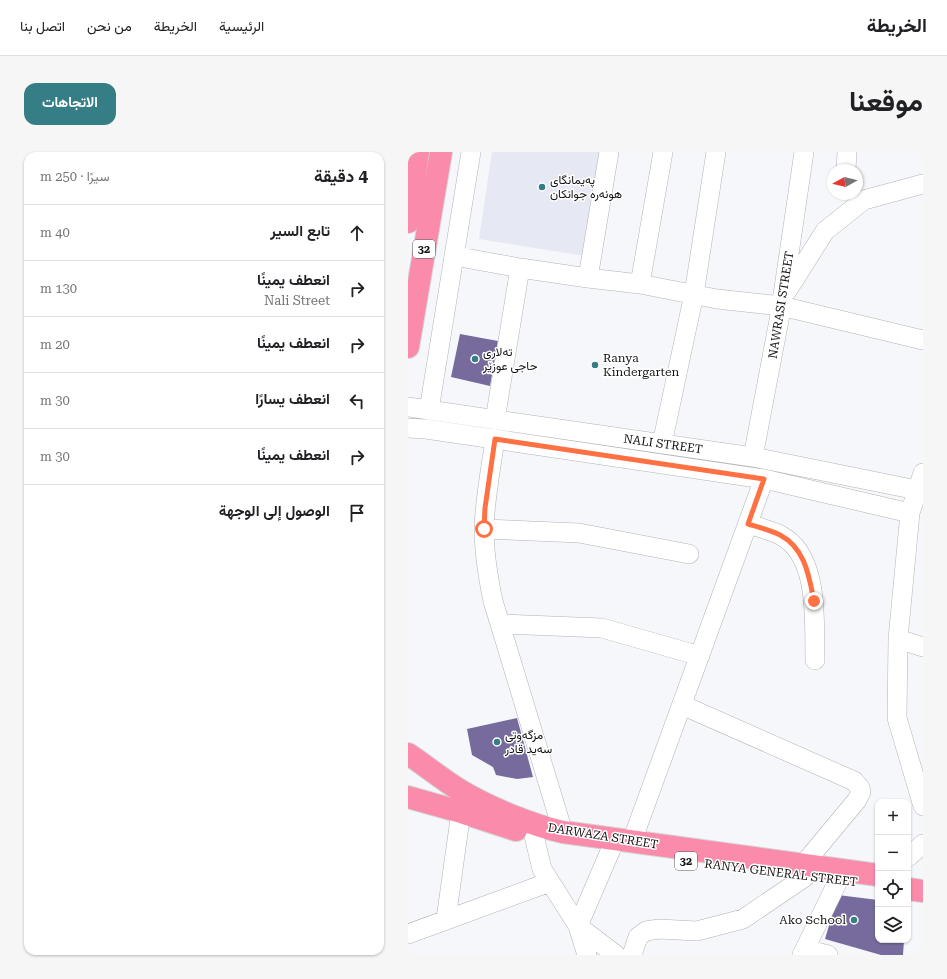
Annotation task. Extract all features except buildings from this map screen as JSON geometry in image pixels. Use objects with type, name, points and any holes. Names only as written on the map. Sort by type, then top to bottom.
[{"type":"highway","points":[[408,222],[418,152]]},
{"type":"highway","name":"32","points":[[408,347],[441,152]]},
{"type":"highway","name":"32","points":[[408,754],[497,816]]},
{"type":"highway","name":"32","points":[[408,797],[461,812],[497,816]]},
{"type":"highway","name":"DARWAZA STREET","points":[[497,816],[547,829],[632,841],[804,871],[875,875]]},
{"type":"highway","name":"RANYA GENERAL STREET","points":[[497,816],[534,836],[559,842],[804,871],[838,881],[875,885]]},
{"type":"highway","points":[[911,878],[923,879]]},
{"type":"highway","points":[[911,889],[923,891]]},
{"type":"street","points":[[429,410],[471,152]]},
{"type":"street","points":[[588,278],[609,152]]},
{"type":"street","points":[[640,284],[663,152]]},
{"type":"street","points":[[662,444],[694,294],[716,152]]},
{"type":"street","name":"NAWRASI STREET","points":[[753,457],[782,302],[804,152]]},
{"type":"street","points":[[846,164],[847,152]]},
{"type":"street","points":[[782,302],[825,231],[851,201],[864,200],[923,184]]},
{"type":"street","points":[[454,256],[520,268],[640,284],[717,299],[782,302],[923,340]]},
{"type":"street","points":[[495,420],[520,268]]},
{"type":"street","name":"NALI STREET","points":[[408,407],[921,480]]},
{"type":"street","name":"NALI STREET","points":[[408,428],[495,439],[764,479],[910,513]]},
{"type":"street","points":[[495,439],[485,508],[485,553],[488,577],[493,601],[564,832]]},
{"type":"street","points":[[632,841],[764,479]]},
{"type":"street","points":[[921,480],[910,513],[898,639],[897,718],[923,806]]},
{"type":"street","points":[[748,524],[780,535],[797,549],[808,571],[814,601],[816,660]]},
{"type":"street","points":[[484,529],[579,533],[689,554]]},
{"type":"street","points":[[500,624],[602,628],[700,656]]},
{"type":"street","points":[[898,639],[923,647]]},
{"type":"street","points":[[632,955],[638,937],[646,931],[659,929],[697,931],[743,920],[804,871],[857,800],[861,792],[858,784],[854,781],[682,705]]},
{"type":"street","points":[[446,919],[461,812]]},
{"type":"street","points":[[534,836],[542,868],[578,926],[587,955]]},
{"type":"street","points":[[911,854],[923,844]]},
{"type":"street","points":[[578,926],[611,849]]},
{"type":"street","points":[[828,955],[804,952],[838,881]]},
{"type":"street","points":[[408,934],[550,882]]},
{"type":"street","points":[[578,926],[616,955]]},
{"type":"shaded area","name":"پەیمانگای هونەرە جوانکان","points":[[492,152],[602,152],[585,256],[479,239]]},
{"type":"place","name":"پەیمانگای هونەرە جوانکان","points":[[542,187]]},
{"type":"place","name":"تەلاری حاجی عوزێر","points":[[475,359]]},
{"type":"place","name":"Ranya Kindergarten","points":[[595,365]]},
{"type":"place","name":"مزگەوتی سەید قادر","points":[[497,742]]},
{"type":"place","name":"Ako School","points":[[854,920]]},
{"type":"route","points":[[484,529],[485,508],[495,439],[764,479],[748,524],[780,535],[797,549],[808,571],[814,601]]}]
